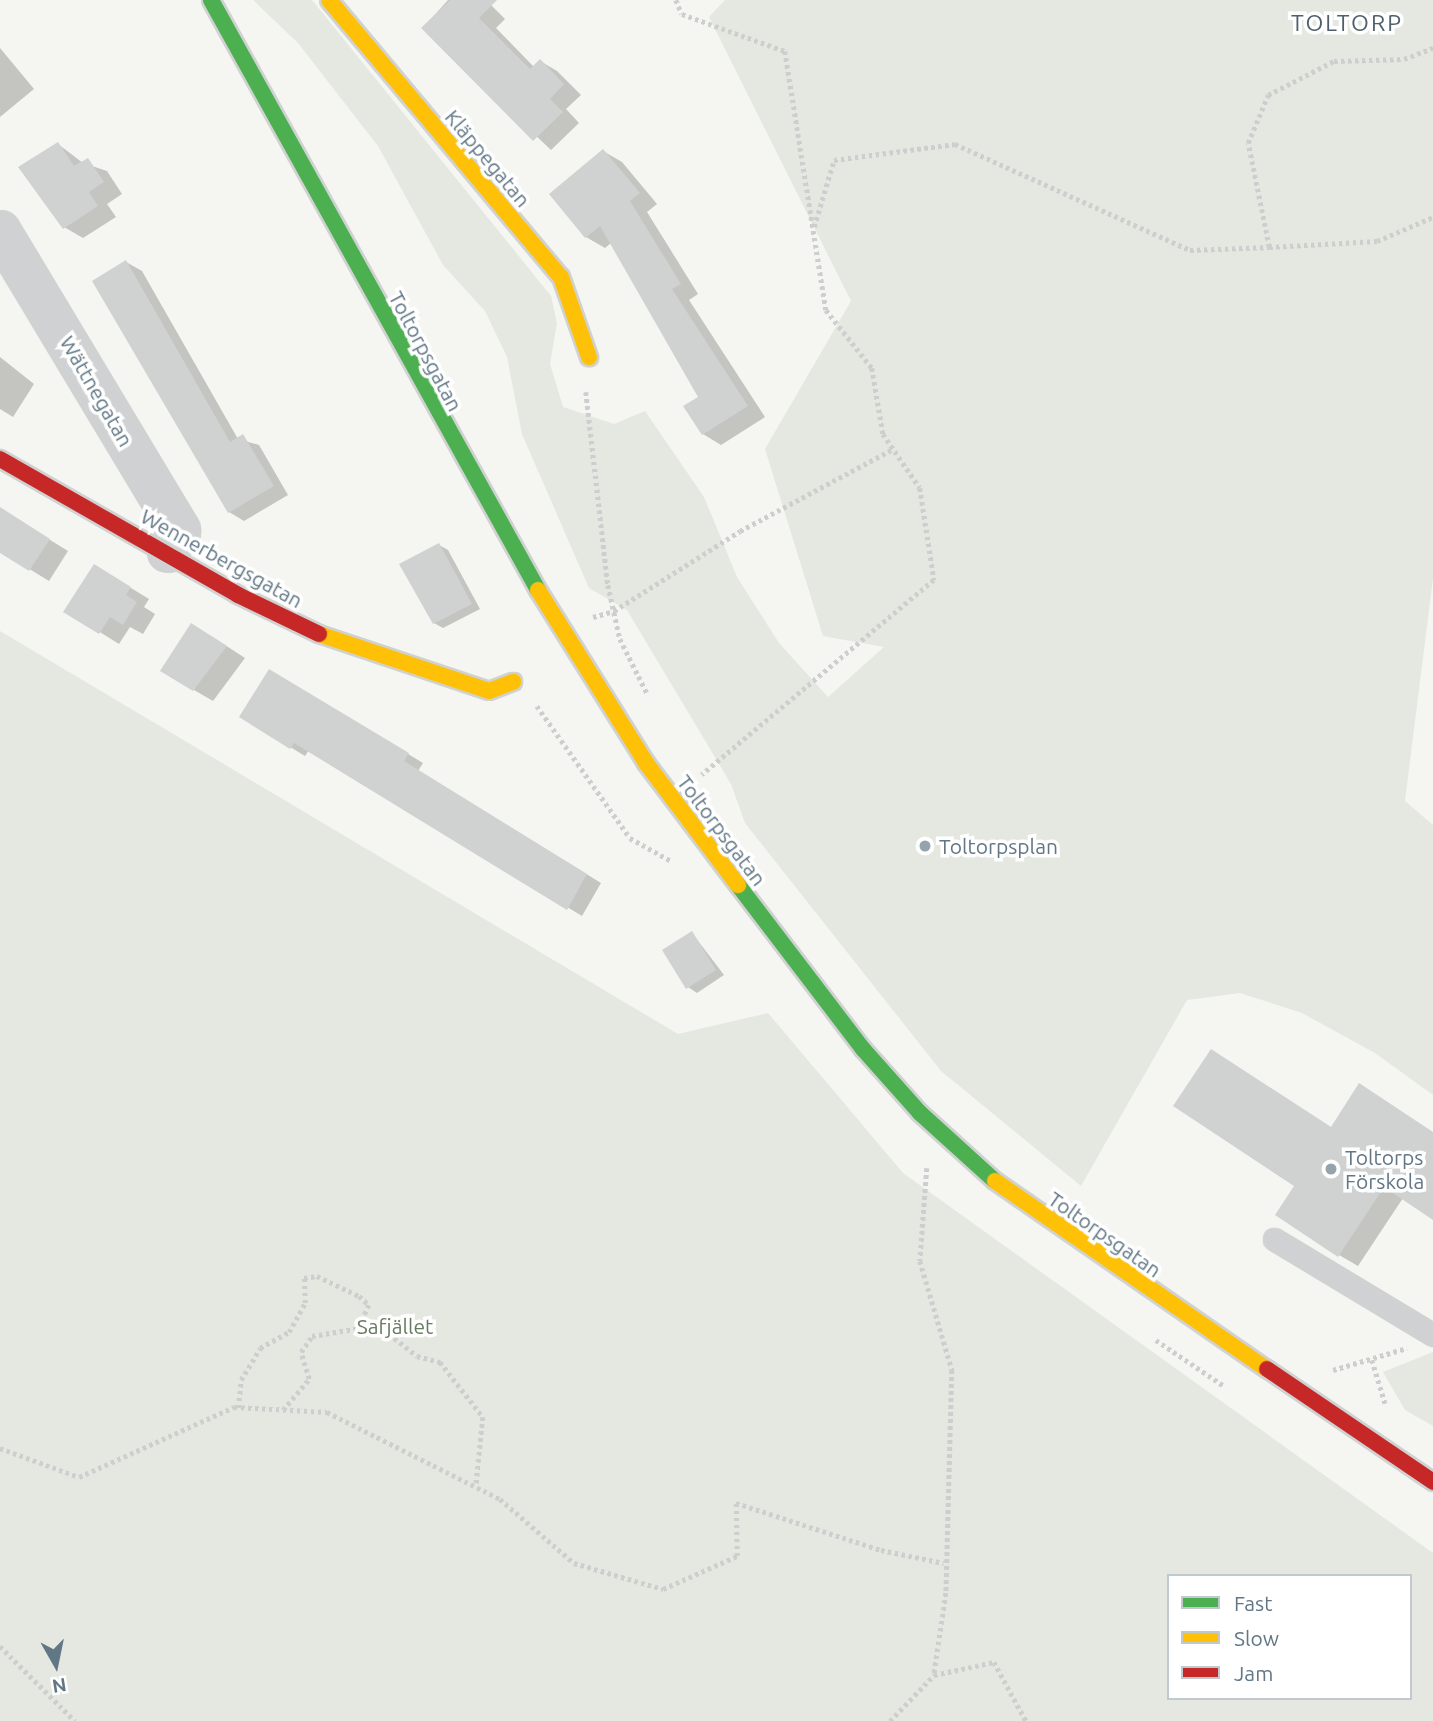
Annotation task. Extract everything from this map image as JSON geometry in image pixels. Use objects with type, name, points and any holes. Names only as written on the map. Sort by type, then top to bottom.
[{"type":"street","name":"Toltorpsgatan","points":[[211,0],[551,613],[646,763],[863,1049],[920,1113],[1010,1194],[1433,1482]]},
{"type":"street","name":"Kläppegatan","points":[[329,0],[561,277],[589,357]]},
{"type":"street","name":"Wättnegatan","points":[[0,231],[180,531],[168,552]]},
{"type":"street","name":"Wennerbergsgatan","points":[[0,458],[328,638],[489,691],[513,682]]},
{"type":"lane","points":[[1274,1239],[1433,1335]]},
{"type":"path","points":[[676,0],[682,13],[785,51],[826,310],[872,368],[883,435],[920,488],[934,580],[702,775]]},
{"type":"path","points":[[1269,247],[1248,143],[1268,95],[1334,61],[1404,59],[1433,48]]},
{"type":"path","points":[[813,231],[834,160],[955,144],[1190,250],[1377,242],[1433,217]]},
{"type":"path","points":[[589,357],[586,404],[614,611],[620,639],[650,697]]},
{"type":"path","points":[[614,611],[740,531],[892,449]]},
{"type":"path","points":[[694,765],[710,786]]},
{"type":"path","points":[[927,1166],[920,1261],[953,1370],[944,1563],[934,1675]]},
{"type":"path","points":[[238,1408],[241,1380],[260,1348],[289,1332],[305,1303],[304,1278],[317,1276],[359,1296],[369,1305],[363,1318],[417,1356],[440,1362],[474,1402],[483,1417],[475,1486]]},
{"type":"path","points":[[283,1410],[309,1379],[301,1352],[312,1336],[373,1325]]},
{"type":"path","points":[[1333,1370],[1344,1362],[1372,1360],[1433,1335]]},
{"type":"path","points":[[1372,1360],[1386,1406]]},
{"type":"path","points":[[1322,1363],[1342,1376]]},
{"type":"path","points":[[1369,1394],[1395,1412]]},
{"type":"path","points":[[0,1448],[79,1477],[238,1408],[327,1412],[500,1499],[574,1563],[663,1589],[737,1556],[736,1503],[881,1550],[944,1563]]},
{"type":"path","points":[[0,1646],[75,1721]]},
{"type":"path","points":[[890,1721],[934,1675],[994,1662],[1026,1721]]},
{"type":"green space","points":[[253,0],[312,0],[551,296],[557,323],[550,364],[563,407],[614,424],[645,411],[704,497],[737,577],[779,643],[828,697],[884,647],[823,636],[765,449],[851,301],[709,17],[725,0],[1433,0],[1433,578],[1405,801],[1433,825],[1433,1095],[1375,1053],[1302,1013],[1240,993],[1187,1000],[1081,1186],[941,1071],[745,823],[731,784],[627,610],[589,588],[522,434],[507,357],[485,311],[443,265],[378,146],[298,43]]},
{"type":"green space","name":"Safjället","points":[[0,631],[678,1034],[768,1013],[903,1173],[1433,1553],[1433,1721],[0,1721]]},
{"type":"green space","points":[[1433,1352],[1433,1426],[1405,1410],[1383,1372]]},
{"type":"building","points":[[450,0],[497,0],[479,18],[530,69],[540,59],[564,84],[550,99],[563,112],[533,141],[421,28]]},
{"type":"building","points":[[58,142],[74,166],[88,158],[104,182],[89,192],[98,206],[63,229],[18,167]]},
{"type":"building","points":[[603,149],[640,193],[630,201],[681,284],[672,289],[748,406],[702,435],[683,406],[698,397],[600,226],[585,238],[549,194]]},
{"type":"building","points":[[126,260],[230,442],[243,434],[274,486],[228,513],[92,281]]},
{"type":"building","points":[[0,507],[50,539],[29,571],[0,553]]},
{"type":"building","points":[[439,543],[472,604],[433,624],[399,564]]},
{"type":"building","points":[[94,564],[131,587],[126,595],[137,602],[123,625],[110,617],[99,634],[63,612]]},
{"type":"building","points":[[191,623],[227,646],[193,691],[160,671]]},
{"type":"building","points":[[269,669],[409,753],[404,761],[587,874],[567,910],[294,743],[290,749],[239,717]]},
{"type":"building","points":[[692,931],[716,970],[686,989],[662,950]]},
{"type":"building","points":[[1211,1049],[1331,1127],[1359,1083],[1433,1132],[1433,1220],[1384,1187],[1338,1257],[1275,1215],[1294,1186],[1173,1106]]},
{"type":"traffic: fast","points":[[211,0],[538,590]]},
{"type":"traffic: fast","points":[[738,885],[863,1049],[920,1113],[995,1181]]},
{"type":"traffic: slow","points":[[329,0],[561,277],[589,357]]},
{"type":"traffic: slow","points":[[538,590],[646,763],[738,885]]},
{"type":"traffic: slow","points":[[319,634],[489,691],[513,682]]},
{"type":"traffic: slow","points":[[995,1181],[1267,1369]]},
{"type":"traffic: jam","points":[[0,459],[238,595],[319,634]]},
{"type":"traffic: jam","points":[[1267,1369],[1433,1482]]},
{"type":"place","name":"Toltorpsplan","points":[[925,846]]},
{"type":"place","name":"Toltorps Förskola","points":[[1331,1169]]},
{"type":"district","name":"TOLTORP","points":[[1347,23]]}]
